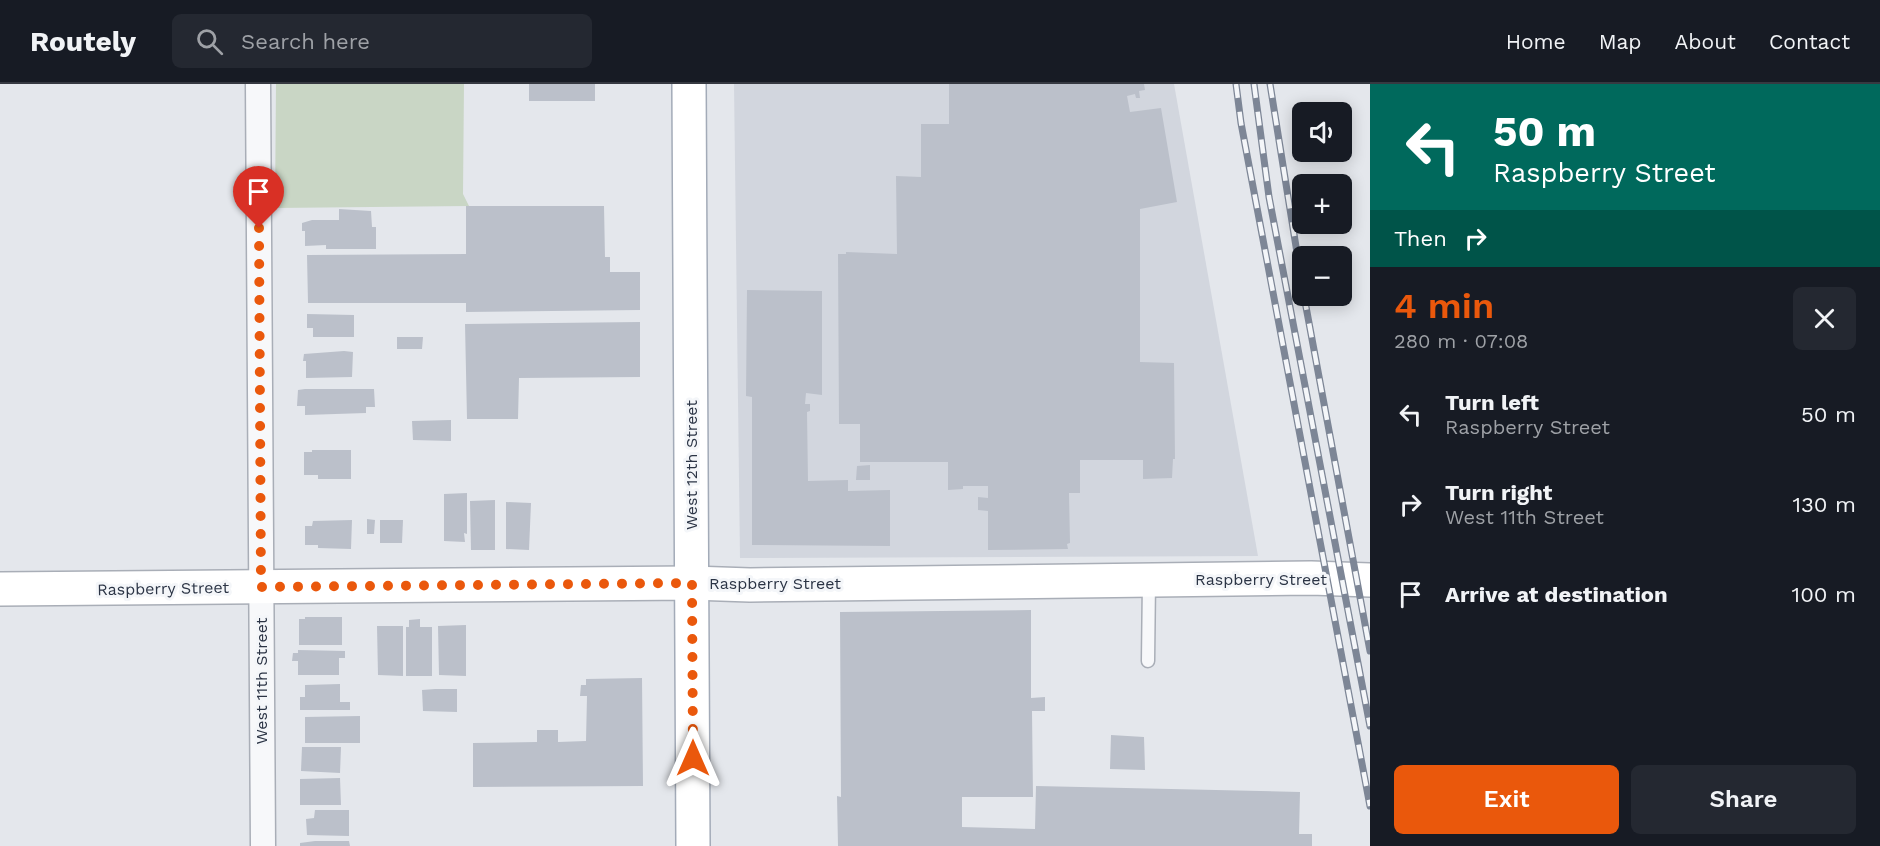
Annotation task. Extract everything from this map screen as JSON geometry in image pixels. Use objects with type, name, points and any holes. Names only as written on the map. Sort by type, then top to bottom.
[{"type":"street","name":"West 11th Street","points":[[258,84],[263,846]]},
{"type":"street","name":"West 12th Street","points":[[689,84],[693,846]]},
{"type":"street","name":"Raspberry Street","points":[[0,589],[692,583],[750,585],[1149,579],[1370,580]]},
{"type":"lane","points":[[1148,661],[1149,579]]},
{"type":"shaded area","points":[[734,84],[1174,84],[1258,556],[740,558]]},
{"type":"green space","points":[[276,84],[464,84],[463,194],[469,206],[275,208]]},
{"type":"building","points":[[529,84],[595,84],[595,101],[529,101]]},
{"type":"building","points":[[949,84],[1144,84],[1145,90],[1139,91],[1140,98],[1136,98],[1135,94],[1127,96],[1130,112],[1161,108],[1177,202],[1140,209],[1140,362],[1174,363],[1175,459],[1173,459],[1172,478],[1143,479],[1143,460],[1080,460],[1080,493],[1069,493],[1070,543],[1067,544],[1068,549],[988,550],[988,511],[978,510],[978,497],[988,498],[988,486],[963,486],[963,489],[948,490],[948,462],[860,462],[860,424],[839,424],[838,254],[846,254],[846,252],[897,254],[896,176],[921,177],[921,124],[949,124]]},
{"type":"building","points":[[466,206],[604,206],[605,257],[610,257],[610,272],[640,272],[640,310],[466,312],[466,303],[308,303],[307,255],[466,254]]},
{"type":"building","points":[[339,209],[371,211],[372,227],[376,227],[376,249],[326,249],[326,245],[305,246],[305,231],[302,231],[302,223],[312,220],[339,220]]},
{"type":"building","points":[[747,290],[822,291],[822,395],[806,393],[805,404],[810,404],[810,411],[807,412],[808,481],[848,480],[848,491],[890,490],[890,546],[752,545],[752,397],[746,396]]},
{"type":"building","points":[[307,314],[354,315],[354,337],[313,337],[313,328],[307,328]]},
{"type":"building","points":[[640,322],[640,377],[519,378],[518,419],[467,419],[465,324]]},
{"type":"building","points":[[397,337],[423,337],[422,349],[397,349]]},
{"type":"building","points":[[353,352],[352,377],[306,378],[304,354]]},
{"type":"building","points":[[374,389],[375,407],[366,407],[366,413],[305,415],[305,406],[297,406],[298,390]]},
{"type":"building","points":[[451,420],[451,441],[413,440],[412,421]]},
{"type":"building","points":[[312,450],[351,450],[351,479],[318,479],[318,475],[304,475],[304,452],[312,452]]},
{"type":"building","points":[[870,465],[870,480],[856,480],[857,466]]},
{"type":"building","points":[[467,493],[465,542],[444,541],[444,494]]},
{"type":"building","points":[[495,500],[495,550],[471,550],[470,501]]},
{"type":"building","points":[[506,502],[531,503],[529,550],[506,549]]},
{"type":"building","points":[[367,519],[375,520],[374,534],[367,534]]},
{"type":"building","points":[[352,520],[351,549],[318,548],[318,545],[305,545],[305,526],[312,526],[313,521]]},
{"type":"building","points":[[380,520],[403,520],[402,543],[380,543]]},
{"type":"building","points":[[1031,610],[1031,698],[1045,697],[1045,711],[1032,711],[1033,797],[962,797],[962,827],[1035,829],[1036,786],[1300,792],[1299,834],[1312,834],[1312,846],[838,846],[837,796],[841,797],[840,612]]},
{"type":"building","points":[[305,617],[342,617],[342,645],[299,645],[299,619],[305,619]]},
{"type":"building","points":[[420,619],[420,627],[432,627],[432,676],[406,676],[406,627],[409,627],[409,620]]},
{"type":"building","points":[[466,625],[466,676],[439,675],[438,626]]},
{"type":"building","points":[[377,626],[403,626],[403,676],[378,675]]},
{"type":"building","points":[[298,650],[345,651],[345,658],[339,658],[339,675],[298,675],[298,661],[292,661],[293,653],[298,653]]},
{"type":"building","points":[[642,678],[643,786],[473,787],[473,743],[537,742],[537,730],[558,730],[558,742],[586,741],[587,696],[580,696],[581,685],[586,685],[586,679]]},
{"type":"building","points":[[340,684],[340,702],[350,702],[350,710],[300,710],[300,697],[305,697],[305,685]]},
{"type":"building","points":[[457,689],[457,712],[423,711],[422,690]]},
{"type":"building","points":[[360,716],[360,743],[305,743],[305,717]]},
{"type":"building","points":[[1111,735],[1144,737],[1145,770],[1110,769]]},
{"type":"building","points":[[302,747],[341,747],[340,773],[301,771]]},
{"type":"building","points":[[340,778],[341,805],[300,805],[300,779]]},
{"type":"building","points":[[315,810],[349,810],[349,836],[307,835],[306,819],[314,818]]},
{"type":"building","points":[[349,841],[350,846],[300,846],[300,843]]},
{"type":"railway","points":[[1236,84],[1241,123],[1370,806]]},
{"type":"railway","points":[[1254,84],[1269,197],[1370,726]]},
{"type":"railway","points":[[1270,84],[1296,246]]},
{"type":"railway","points":[[1306,306],[1370,651]]},
{"type":"route","points":[[259,228],[261,587],[692,583],[693,758]]}]
